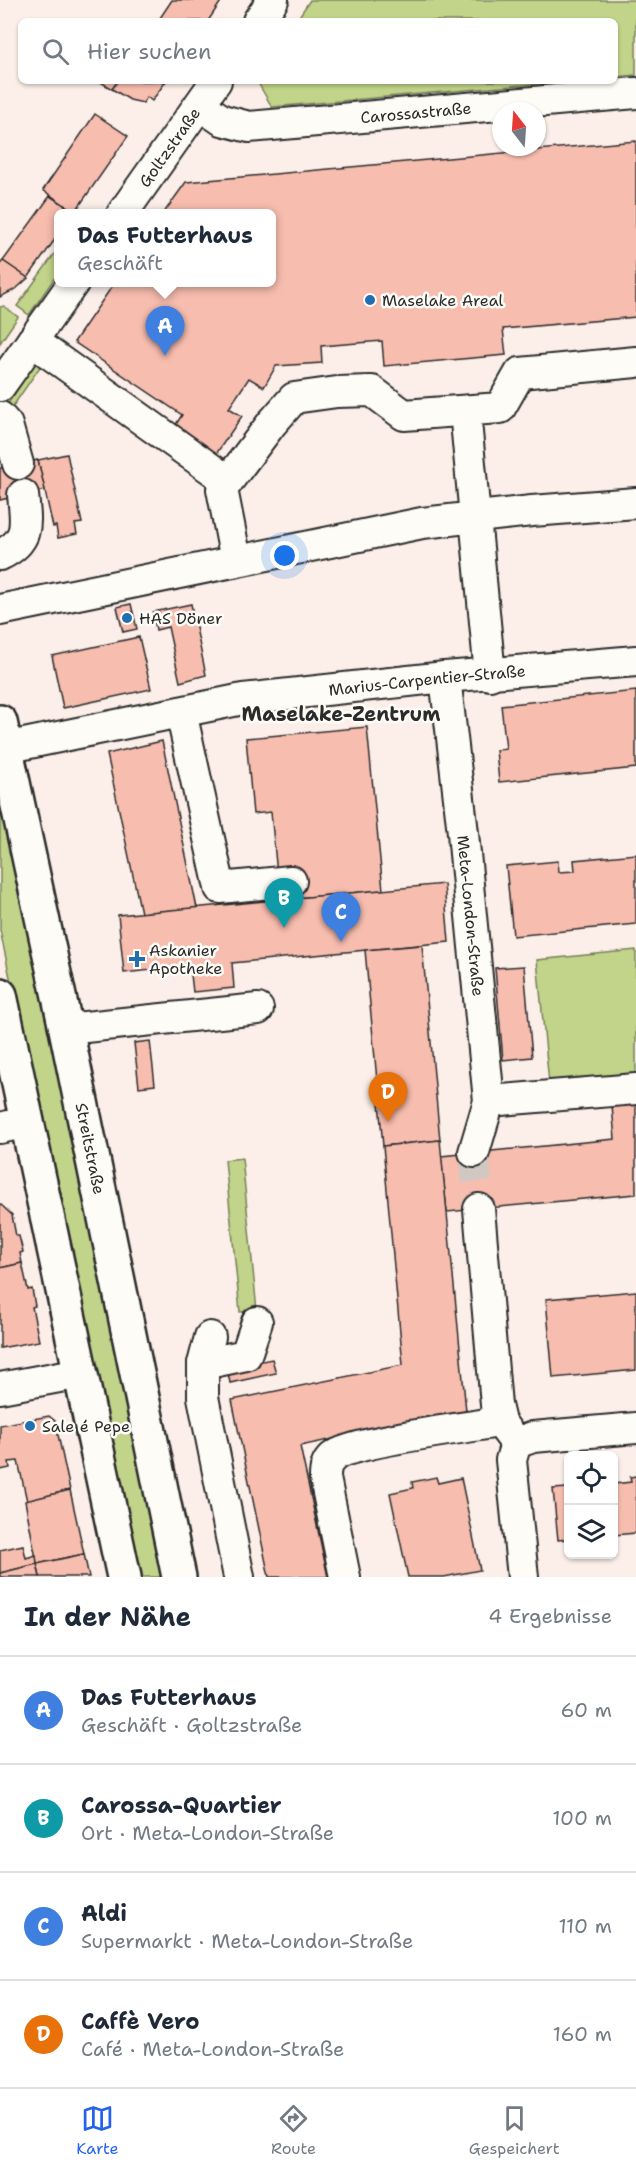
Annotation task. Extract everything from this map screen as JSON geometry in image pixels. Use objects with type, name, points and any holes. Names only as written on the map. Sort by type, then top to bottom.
[{"type":"main road","name":"Streitstraße","points":[[3,735],[179,1577]]},
{"type":"main road","points":[[0,995],[14,1125],[81,1373],[124,1577]]},
{"type":"street","points":[[260,18],[273,0]]},
{"type":"street","name":"Carossastraße","points":[[208,93],[222,120],[249,127],[636,93]]},
{"type":"street","name":"Goltzstraße","points":[[125,209],[208,93]]},
{"type":"street","points":[[0,386],[70,287]]},
{"type":"street","points":[[32,341],[228,481]]},
{"type":"street","points":[[236,560],[222,489],[294,398],[337,392],[372,391],[404,415],[500,408],[520,373],[636,362]]},
{"type":"street","points":[[465,411],[490,675]]},
{"type":"street","points":[[0,417],[7,424],[18,464]]},
{"type":"street","points":[[0,555],[12,550],[23,537],[26,521],[24,495]]},
{"type":"street","points":[[0,610],[422,523],[636,503]]},
{"type":"street","name":"Marius-Carpentier-Straße","points":[[3,735],[181,712],[243,699],[445,677],[636,661]]},
{"type":"street","name":"Meta-London-Straße","points":[[445,677],[464,833],[489,1101],[474,1152]]},
{"type":"street","points":[[181,712],[220,888],[291,881]]},
{"type":"street","points":[[66,1029],[258,1009]]},
{"type":"street","points":[[489,1101],[636,1089]]},
{"type":"street","points":[[479,1209],[496,1405],[508,1433],[523,1577]]},
{"type":"street","points":[[239,1577],[203,1396],[207,1350],[246,1355],[257,1322]]},
{"type":"street","points":[[0,1388],[81,1373]]},
{"type":"street","points":[[345,1577],[325,1478],[325,1467],[333,1457],[345,1450],[369,1445],[508,1433],[532,1437],[636,1428]]},
{"type":"green space","points":[[310,0],[636,0],[636,75],[618,77],[618,18],[298,18]]},
{"type":"green space","points":[[259,84],[533,84],[272,107]]},
{"type":"green space","points":[[54,255],[54,279],[29,315],[17,306]]},
{"type":"green space","points":[[4,306],[18,317],[0,343],[0,307]]},
{"type":"green space","points":[[38,359],[44,361],[11,409],[7,405]]},
{"type":"green space","points":[[0,797],[165,1577],[136,1577],[0,930]]},
{"type":"green space","points":[[636,950],[636,1075],[549,1083],[537,960]]},
{"type":"green space","points":[[242,1158],[257,1311],[240,1312],[225,1160]]},
{"type":"building","points":[[172,0],[222,0],[210,18],[160,18]]},
{"type":"building","points":[[104,84],[116,84],[112,89]]},
{"type":"building","points":[[116,84],[164,84],[152,101],[147,97],[143,103],[130,100],[112,89]]},
{"type":"building","points":[[95,114],[128,136],[77,209],[71,209],[43,190]]},
{"type":"building","name":"Maselake Areal","points":[[636,141],[636,317],[503,329],[506,355],[384,366],[382,341],[321,346],[322,363],[276,366],[264,387],[249,378],[229,408],[242,416],[214,457],[173,429],[182,415],[74,342],[112,287],[276,287],[276,209],[167,209],[186,182],[492,154],[492,156],[546,156],[546,149]]},
{"type":"building","points":[[50,196],[70,209],[54,209],[54,241],[28,278],[3,261]]},
{"type":"building","points":[[3,261],[28,278],[16,289],[0,297],[0,264]]},
{"type":"building","points":[[67,454],[82,523],[75,524],[77,534],[58,538],[56,526],[53,527],[38,460]]},
{"type":"building","points":[[38,460],[45,490],[0,500],[0,468]]},
{"type":"building","name":"HAS Döner","points":[[131,604],[137,629],[123,632],[117,607]]},
{"type":"building","points":[[191,604],[206,675],[180,682],[168,627],[156,630],[153,612]]},
{"type":"building","points":[[139,637],[151,689],[63,708],[52,656]]},
{"type":"building","points":[[636,691],[636,768],[499,782],[496,750],[506,749],[501,705]]},
{"type":"building","points":[[367,727],[383,890],[297,898],[295,872],[277,874],[271,812],[253,814],[246,738]]},
{"type":"building","points":[[162,741],[197,908],[141,913],[107,754]]},
{"type":"building","points":[[636,854],[636,924],[513,936],[506,866],[558,861],[559,872],[575,871],[574,860]]},
{"type":"building","points":[[444,884],[449,942],[232,963],[234,988],[193,992],[190,966],[124,973],[118,915]]},
{"type":"building","points":[[422,945],[440,1140],[383,1146],[365,950]]},
{"type":"building","points":[[524,966],[532,1057],[503,1060],[495,968]]},
{"type":"building","points":[[150,1041],[155,1085],[139,1087],[134,1043]]},
{"type":"building","points":[[636,1104],[636,1194],[447,1212],[441,1156],[615,1139],[612,1106]]},
{"type":"building","points":[[440,1140],[466,1411],[300,1446],[328,1577],[269,1577],[232,1400],[403,1365],[383,1146]]},
{"type":"building","points":[[0,1204],[12,1215],[16,1236],[19,1236],[23,1252],[20,1253],[22,1263],[0,1268]]},
{"type":"building","points":[[22,1263],[28,1290],[32,1289],[35,1306],[32,1307],[39,1341],[0,1348],[0,1268]]},
{"type":"building","points":[[636,1291],[636,1370],[553,1378],[546,1299]]},
{"type":"building","points":[[272,1359],[276,1373],[230,1383],[227,1368]]},
{"type":"building","points":[[49,1416],[55,1421],[70,1490],[27,1501],[18,1461],[9,1462],[10,1468],[0,1470],[0,1425]]},
{"type":"building","points":[[636,1476],[636,1533],[618,1535],[618,1484],[631,1482],[630,1477]]},
{"type":"building","points":[[436,1477],[438,1483],[461,1478],[480,1570],[444,1577],[408,1577],[390,1493],[413,1488],[412,1482]]},
{"type":"building","points":[[564,1488],[564,1539],[558,1540],[553,1489]]},
{"type":"building","points":[[70,1490],[84,1554],[37,1564],[25,1501]]},
{"type":"building","points":[[23,1545],[26,1558],[36,1555],[37,1564],[0,1573],[0,1550]]},
{"type":"building","points":[[84,1554],[89,1577],[40,1577],[37,1564]]},
{"type":"building","points":[[37,1564],[40,1577],[0,1577],[0,1573]]},
{"type":"tunnel","points":[[474,1152],[479,1209]]},
{"type":"place","name":"Maselake Areal","points":[[370,300]]},
{"type":"place","name":"Das Futterhaus","points":[[165,356]]},
{"type":"place","name":"HAS Döner","points":[[127,618]]},
{"type":"place","name":"Carossa-Quartier","points":[[284,928]]},
{"type":"place","name":"Aldi","points":[[341,942]]},
{"type":"place","name":"Askanier Apotheke","points":[[137,959]]},
{"type":"place","name":"Caffè Vero","points":[[388,1122]]},
{"type":"place","name":"Sale é Pepe","points":[[30,1426]]},
{"type":"district","name":"Maselake-Zentrum","points":[[341,714]]}]
